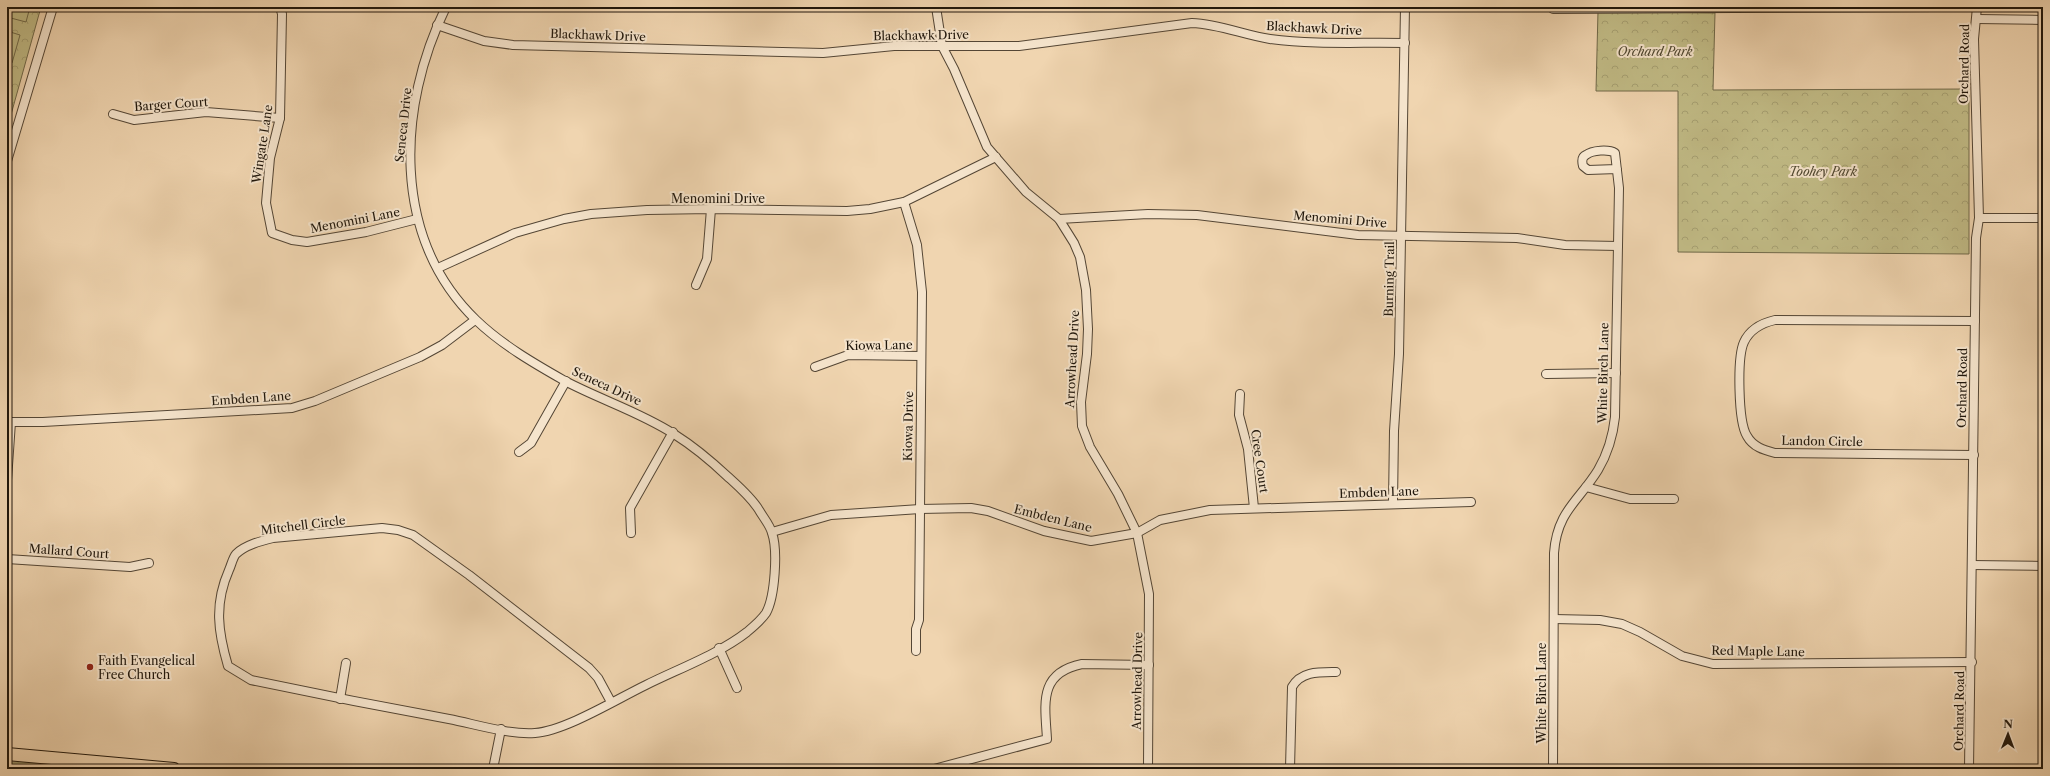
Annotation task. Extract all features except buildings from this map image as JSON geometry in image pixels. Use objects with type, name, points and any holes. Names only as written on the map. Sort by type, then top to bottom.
[{"type":"main road","points":[[7,754],[174,769]]},
{"type":"street","points":[[7,161],[53,7]]},
{"type":"street","name":"Wingate Lane","points":[[280,7],[282,14],[280,118],[270,158],[266,210],[272,233],[298,241]]},
{"type":"street","name":"Seneca Drive","points":[[446,7],[437,25],[421,77],[412,136],[411,182],[417,220],[422,238],[454,295],[476,320],[505,343],[566,381],[673,432],[704,456],[737,485],[756,505],[772,532],[775,574],[766,612],[748,632],[610,702]]},
{"type":"street","name":"Arrowhead Drive","points":[[936,7],[942,46],[954,69],[987,147],[1026,192],[1059,219],[1074,243],[1080,257],[1086,290],[1088,329],[1081,402],[1082,426],[1090,448],[1118,494],[1137,533],[1149,594],[1148,769]]},
{"type":"street","name":"Burning Trail","points":[[1393,503],[1393,455],[1399,354],[1402,236],[1405,7]]},
{"type":"street","points":[[1554,7],[1554,9],[1935,7]]},
{"type":"street","name":"Orchard Road","points":[[1969,769],[1972,662],[1976,238],[1979,218],[1977,193],[1974,46],[1977,7]]},
{"type":"street","points":[[1977,19],[2043,20]]},
{"type":"street","name":"Blackhawk Drive","points":[[437,25],[484,41],[513,45],[823,53],[881,46],[1019,46],[1192,23],[1212,24],[1253,36],[1283,40],[1405,43]]},
{"type":"street","name":"Barger Court","points":[[113,114],[134,120],[206,112],[280,118]]},
{"type":"street","name":"White Birch Lane","points":[[1553,769],[1556,538],[1563,517],[1568,508],[1586,487],[1604,460],[1611,440],[1615,417],[1619,188],[1617,170],[1615,153],[1611,151],[1585,155],[1582,160],[1583,166],[1588,170],[1617,170]]},
{"type":"street","name":"Menomini Drive","points":[[438,268],[515,233],[564,219],[617,212],[711,209],[847,211],[870,209],[904,202],[996,157]]},
{"type":"street","name":"Kiowa Drive","points":[[904,202],[917,245],[922,292],[919,620],[916,629],[916,651]]},
{"type":"street","points":[[696,285],[707,259],[711,209]]},
{"type":"street","name":"Menomini Drive","points":[[1059,219],[1148,214],[1197,215],[1240,219],[1338,233],[1402,236],[1517,238],[1565,245],[1618,246]]},
{"type":"street","points":[[1979,218],[2043,218]]},
{"type":"street","name":"Menomini Lane","points":[[298,241],[307,242],[366,232],[417,220]]},
{"type":"street","name":"Embden Lane","points":[[9,422],[292,408],[315,401],[420,357],[442,345],[476,320]]},
{"type":"street","name":"Landon Circle","points":[[1974,455],[1775,453],[1764,450],[1753,444],[1747,436],[1743,425],[1741,415],[1740,360],[1744,341],[1750,333],[1757,326],[1775,320],[1975,321]]},
{"type":"street","name":"Kiowa Lane","points":[[815,367],[848,355],[921,356]]},
{"type":"street","points":[[1546,374],[1616,373]]},
{"type":"street","points":[[519,452],[531,444],[566,381]]},
{"type":"street","name":"Cree Court","points":[[1240,394],[1239,415],[1248,449],[1254,508]]},
{"type":"street","points":[[7,480],[9,422]]},
{"type":"street","points":[[631,533],[630,508],[673,432]]},
{"type":"street","points":[[1586,487],[1630,499],[1674,499]]},
{"type":"street","name":"Embden Lane","points":[[772,532],[832,515],[920,509],[981,509],[1028,526],[1084,540],[1100,540],[1137,533],[1160,520],[1210,510],[1393,503],[1470,502]]},
{"type":"street","name":"Mitchell Circle","points":[[382,528],[398,530],[413,535],[469,575],[589,668],[598,678],[610,702],[555,729],[525,733],[340,699],[251,680],[228,666],[218,625],[220,594],[236,554],[258,542],[273,538],[382,528]]},
{"type":"street","name":"Mallard Court","points":[[7,559],[130,567],[149,563]]},
{"type":"street","points":[[1972,565],[2043,566]]},
{"type":"street","name":"Red Maple Lane","points":[[1554,619],[1600,620],[1622,624],[1640,632],[1682,656],[1713,664],[1972,662]]},
{"type":"street","points":[[719,648],[737,688]]},
{"type":"street","points":[[340,699],[346,663]]},
{"type":"street","points":[[934,769],[1047,739],[1045,698],[1048,687],[1057,674],[1073,666],[1082,664],[1149,665]]},
{"type":"street","points":[[1290,769],[1292,687],[1303,675],[1336,672]]},
{"type":"street","points":[[493,769],[501,729]]},
{"type":"green space","points":[[7,7],[41,7],[7,129]]},
{"type":"green space","points":[[7,7],[30,7],[26,22],[7,17]]},
{"type":"green space","name":"Toohey Park","points":[[1598,11],[1715,13],[1713,90],[1969,89],[1969,254],[1678,252],[1678,91],[1596,91]]},
{"type":"green space","points":[[7,31],[20,35],[12,63],[7,62]]},
{"type":"green space","points":[[7,762],[51,762],[124,769],[7,769]]},
{"type":"place","name":"Faith Evangelical Free Church","points":[[90,667]]},
{"type":"park label","name":"Orchard Park","points":[[1655,51]]}]
